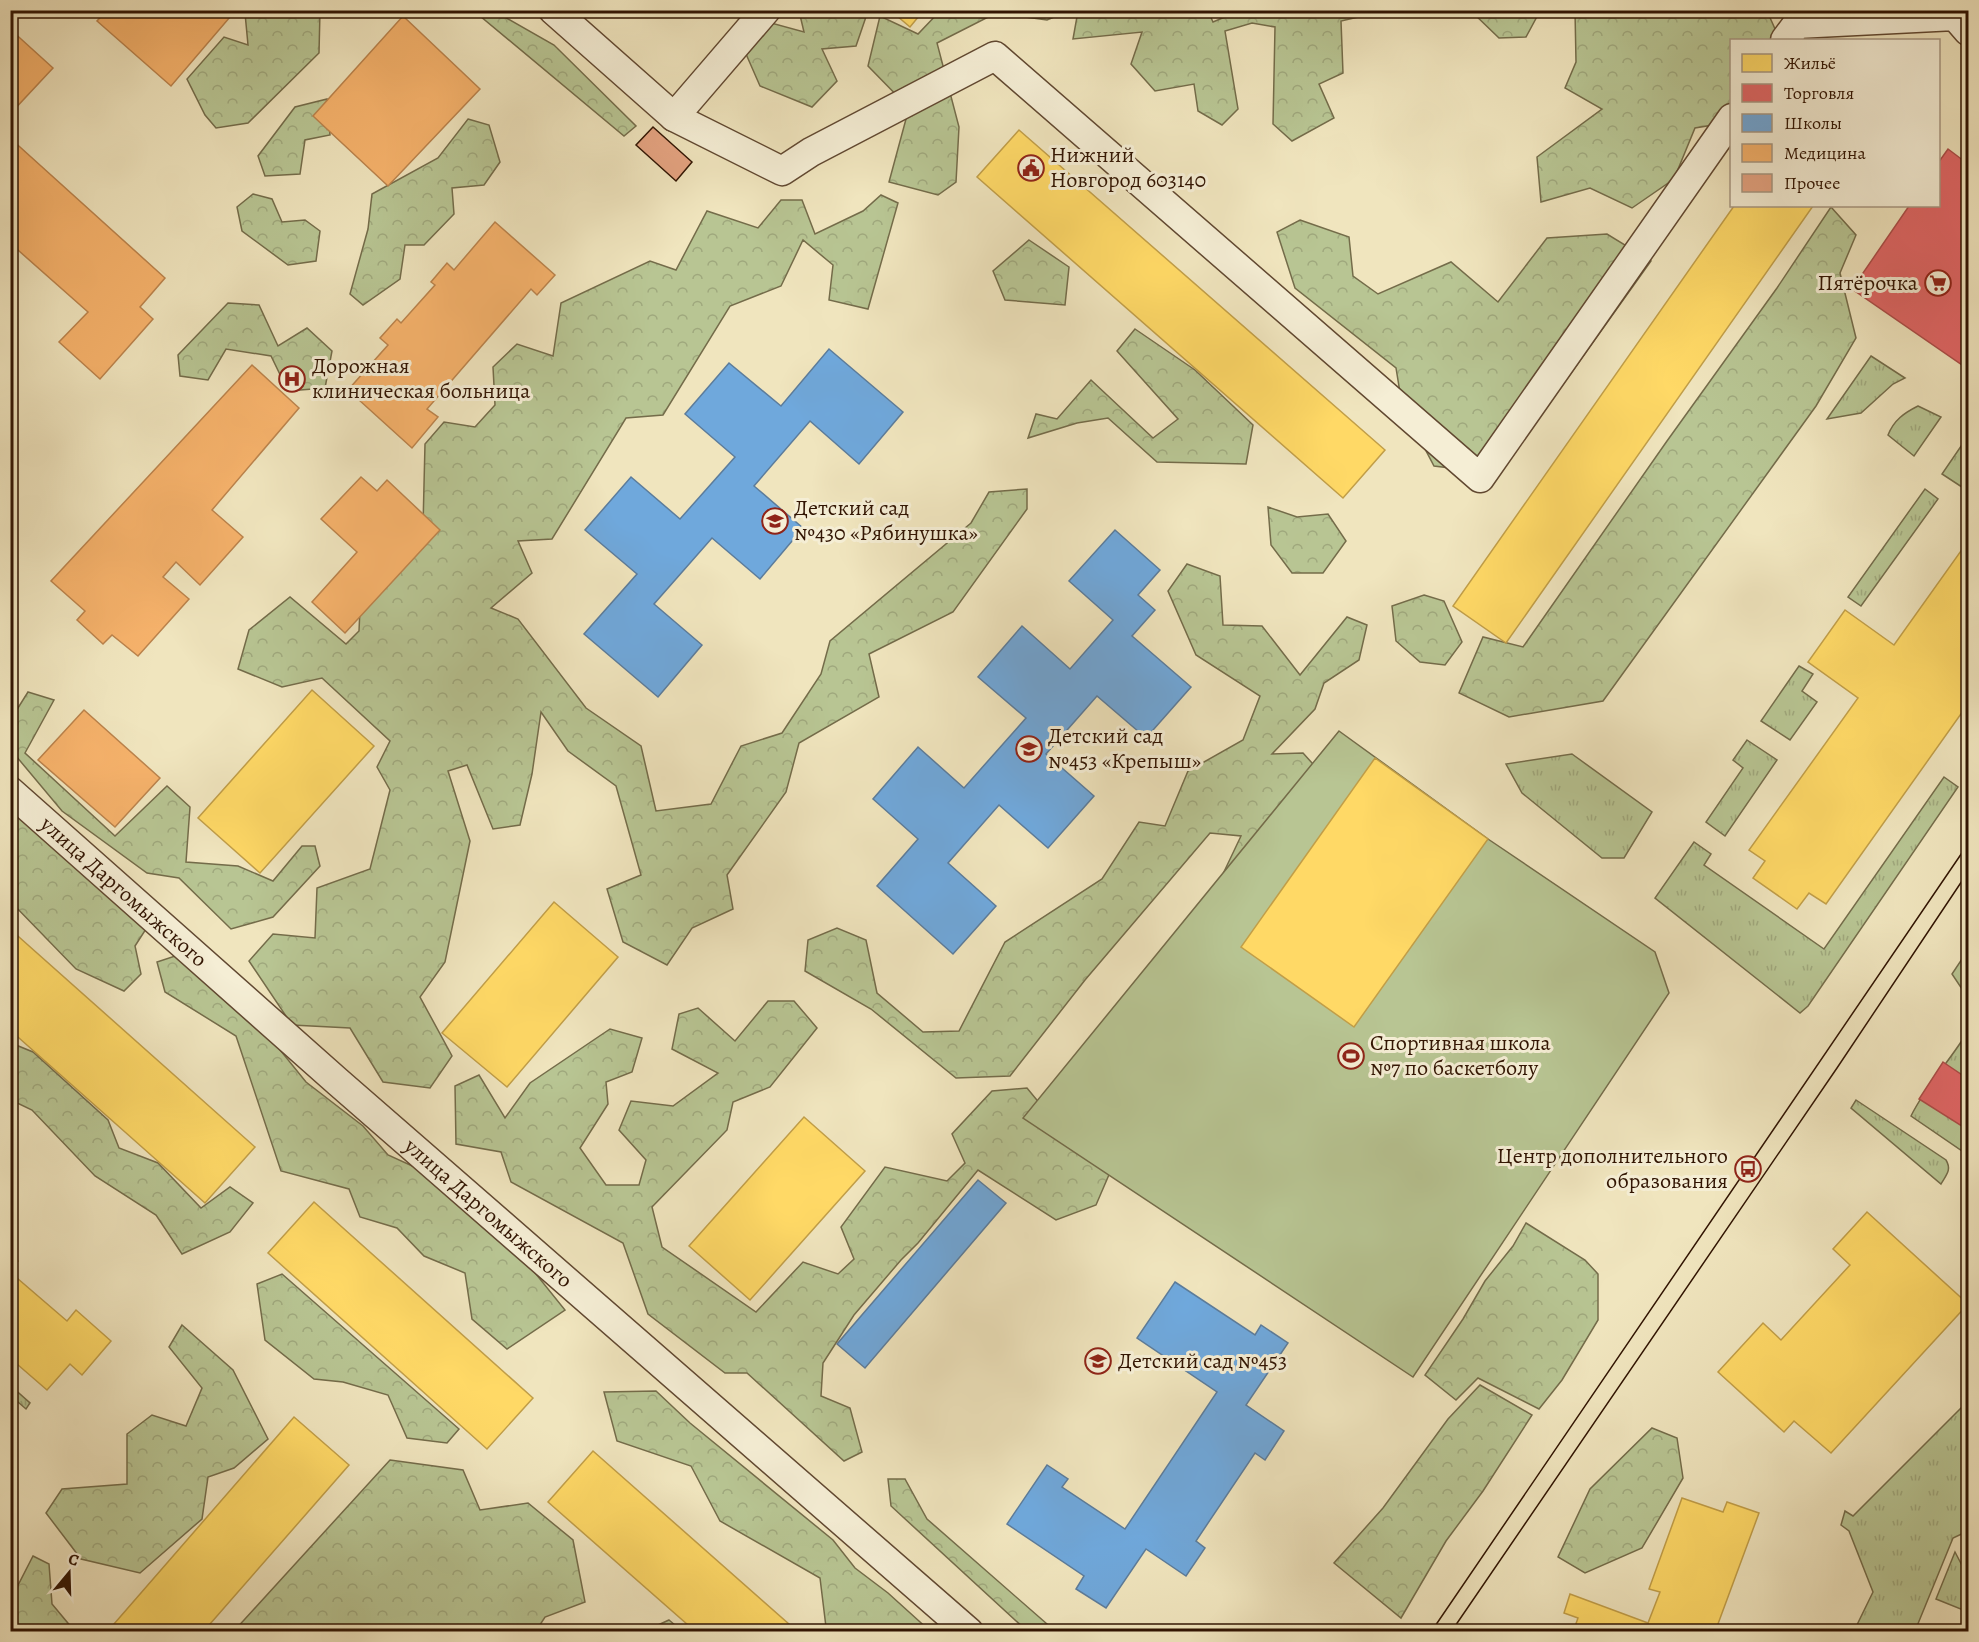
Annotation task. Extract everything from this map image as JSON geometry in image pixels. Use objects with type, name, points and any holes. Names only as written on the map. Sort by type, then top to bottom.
[{"type":"street","points":[[553,10],[674,117],[782,171],[811,152],[995,56],[1480,478],[1730,119]]},
{"type":"street","points":[[674,117],[766,10]]},
{"type":"street","points":[[1786,39],[1797,24],[1955,16],[1968,31]]},
{"type":"street","name":"улица Даргомыжского","points":[[10,791],[338,1082],[969,1632]]},
{"type":"green space","points":[[247,11],[320,11],[319,53],[248,123],[216,128],[205,115],[187,79],[224,37],[248,45],[245,13]]},
{"type":"green space","points":[[474,11],[494,11],[554,45],[636,126],[624,136]]},
{"type":"green space","points":[[799,11],[868,11],[856,46],[822,49],[837,81],[812,107],[760,86],[739,38],[760,20],[804,32]]},
{"type":"green space","points":[[940,11],[1069,11],[1047,20],[996,13],[937,43],[959,127],[956,182],[938,195],[889,182],[909,108],[868,66],[880,16],[918,34]]},
{"type":"green space","points":[[1078,11],[1208,11],[1213,22],[1239,11],[1384,11],[1341,21],[1343,73],[1319,84],[1334,118],[1292,141],[1273,124],[1275,27],[1252,23],[1225,31],[1238,109],[1222,125],[1198,111],[1194,84],[1155,91],[1131,64],[1142,32],[1073,39]]},
{"type":"green space","points":[[1471,11],[1540,11],[1526,37],[1499,38]]},
{"type":"green space","points":[[1575,11],[1767,11],[1780,39],[1730,39],[1730,122],[1695,128],[1674,179],[1632,208],[1590,188],[1541,202],[1537,157],[1602,109],[1565,88],[1576,62]]},
{"type":"green space","points":[[327,99],[330,135],[305,140],[300,174],[265,176],[258,156],[295,107]]},
{"type":"green space","points":[[468,119],[489,125],[500,162],[484,185],[452,188],[454,214],[424,245],[405,245],[400,279],[363,305],[350,294],[368,229],[372,194],[438,158]]},
{"type":"green space","points":[[253,194],[272,199],[282,222],[305,220],[320,231],[316,261],[288,265],[242,231],[237,207]]},
{"type":"green space","points":[[881,195],[898,203],[868,309],[829,300],[833,265],[803,240],[781,286],[730,306],[663,415],[626,418],[552,539],[518,541],[532,573],[491,608],[518,619],[586,708],[641,746],[656,811],[711,804],[741,746],[782,733],[821,674],[830,641],[971,523],[989,492],[1027,489],[1027,509],[953,612],[869,654],[879,697],[799,743],[786,792],[727,875],[733,909],[692,928],[667,965],[623,942],[607,889],[641,875],[616,786],[568,751],[541,712],[532,774],[520,825],[493,829],[467,765],[448,771],[470,841],[445,962],[420,997],[452,1056],[430,1088],[383,1082],[350,1028],[292,1025],[249,961],[273,934],[315,938],[317,888],[370,869],[390,790],[377,767],[390,741],[322,678],[282,687],[238,669],[249,630],[290,597],[346,644],[359,631],[361,587],[423,527],[425,444],[444,422],[475,427],[495,405],[493,367],[517,344],[553,356],[561,303],[650,261],[676,270],[707,211],[758,228],[781,200],[802,200],[815,234],[863,211]]},
{"type":"green space","points":[[1831,207],[1856,235],[1840,273],[1856,338],[1816,406],[1603,701],[1509,717],[1459,693],[1483,637],[1523,647],[1777,288]]},
{"type":"green space","points":[[1300,220],[1349,237],[1353,276],[1378,294],[1451,262],[1498,302],[1547,238],[1607,234],[1651,261],[1499,474],[1434,466],[1402,405],[1396,368],[1295,288],[1277,232]]},
{"type":"green space","points":[[1029,240],[1069,267],[1065,305],[1005,300],[993,271]]},
{"type":"green space","points":[[228,303],[259,305],[278,346],[307,328],[332,351],[325,388],[288,391],[271,356],[226,349],[208,380],[180,376],[178,355]]},
{"type":"green space","points":[[1135,329],[1195,370],[1253,425],[1246,464],[1157,462],[1108,418],[1077,423],[1028,438],[1036,414],[1057,419],[1091,380],[1153,438],[1178,419],[1117,351]]},
{"type":"green space","points":[[1871,356],[1905,378],[1893,384],[1861,413],[1827,419]]},
{"type":"green space","points":[[1918,406],[1941,417],[1914,456],[1888,435],[1900,418]]},
{"type":"green space","points":[[1968,436],[1968,491],[1942,474]]},
{"type":"green space","points":[[1925,489],[1938,499],[1861,606],[1848,597]]},
{"type":"green space","points":[[1268,507],[1297,517],[1328,514],[1346,541],[1323,573],[1292,573],[1271,545]]},
{"type":"green space","points":[[1187,564],[1220,576],[1223,625],[1262,626],[1300,675],[1347,617],[1367,625],[1359,660],[1324,683],[1315,709],[1272,754],[1303,753],[1331,784],[1212,897],[1241,836],[1210,833],[1085,980],[1010,1076],[956,1078],[871,1009],[805,971],[808,940],[837,928],[866,940],[877,993],[923,1032],[959,1031],[1005,942],[1102,879],[1139,822],[1165,826],[1188,771],[1243,740],[1260,696],[1196,655],[1168,591]]},
{"type":"green space","points":[[1424,595],[1444,601],[1462,642],[1445,665],[1420,662],[1396,641],[1392,606]]},
{"type":"green space","points":[[1799,666],[1813,674],[1802,691],[1817,702],[1790,740],[1761,721]]},
{"type":"green space","points":[[28,692],[54,700],[25,753],[115,836],[167,786],[190,807],[186,862],[238,866],[273,881],[302,846],[315,846],[320,866],[273,917],[231,929],[179,878],[147,873],[62,811],[11,750],[11,719]]},
{"type":"green space","name":"Спортивная школа №7 по баскетболу","points":[[1339,731],[1488,839],[1655,952],[1669,993],[1413,1377],[1023,1118]]},
{"type":"green space","points":[[1747,740],[1777,760],[1725,836],[1706,822],[1743,768],[1733,760]]},
{"type":"green space","points":[[1572,754],[1652,812],[1624,858],[1602,858],[1522,793],[1506,764]]},
{"type":"green space","points":[[1944,777],[1958,787],[1808,1006],[1800,1013],[1655,898],[1694,842],[1711,854],[1704,865],[1824,949]]},
{"type":"green space","points":[[10,807],[148,926],[135,946],[141,974],[124,991],[76,969],[11,902]]},
{"type":"green space","points":[[1968,950],[1968,998],[1952,974]]},
{"type":"green space","points":[[175,956],[272,1040],[306,1082],[363,1126],[388,1155],[432,1175],[519,1253],[565,1310],[507,1349],[472,1319],[465,1273],[424,1256],[397,1228],[360,1217],[349,1189],[281,1171],[236,1036],[165,992],[157,962]]},
{"type":"green space","points":[[768,1001],[794,1001],[817,1028],[770,1087],[733,1102],[727,1130],[652,1207],[662,1247],[756,1312],[803,1262],[838,1274],[854,1259],[841,1227],[885,1167],[947,1181],[965,1163],[952,1134],[992,1091],[1027,1088],[1064,1133],[1114,1163],[1096,1205],[1056,1220],[978,1170],[918,1243],[854,1315],[823,1363],[821,1396],[850,1408],[862,1452],[844,1461],[747,1373],[725,1373],[648,1314],[623,1243],[511,1182],[501,1152],[456,1144],[455,1086],[479,1075],[505,1118],[530,1083],[610,1029],[642,1038],[632,1072],[606,1082],[608,1104],[580,1148],[606,1185],[639,1185],[646,1160],[619,1130],[631,1101],[673,1106],[718,1073],[672,1049],[679,1014],[698,1008],[735,1041]]},
{"type":"green space","points":[[1968,1031],[1968,1155],[1911,1116]]},
{"type":"green space","points":[[11,1043],[33,1052],[108,1120],[119,1148],[158,1163],[201,1208],[230,1187],[253,1203],[230,1232],[182,1254],[156,1215],[95,1176],[32,1110],[11,1100]]},
{"type":"green space","points":[[1856,1100],[1946,1160],[1948,1170],[1941,1184],[1851,1108]]},
{"type":"green space","points":[[1526,1223],[1585,1260],[1598,1274],[1598,1320],[1562,1380],[1539,1409],[1478,1378],[1456,1400],[1425,1375],[1463,1319],[1485,1281],[1513,1246]]},
{"type":"green space","points":[[282,1274],[459,1429],[447,1443],[407,1438],[388,1395],[343,1382],[314,1379],[265,1340],[257,1284]]},
{"type":"green space","points":[[182,1325],[233,1370],[268,1439],[234,1468],[208,1477],[202,1519],[140,1573],[81,1559],[46,1513],[62,1489],[127,1484],[127,1434],[152,1415],[186,1426],[202,1388],[169,1347]]},
{"type":"green space","points":[[1480,1385],[1532,1415],[1483,1491],[1446,1541],[1401,1618],[1334,1563],[1383,1508],[1448,1419]]},
{"type":"green space","points":[[11,1386],[30,1403],[26,1409],[11,1396]]},
{"type":"green space","points":[[656,1391],[690,1423],[833,1540],[855,1568],[888,1593],[930,1631],[835,1632],[826,1627],[820,1578],[720,1521],[691,1466],[617,1441],[604,1392]]},
{"type":"green space","points":[[1968,1401],[1968,1531],[1953,1538],[1915,1631],[1854,1631],[1873,1592],[1849,1531],[1841,1525],[1845,1511],[1853,1516]]},
{"type":"green space","points":[[1652,1428],[1677,1438],[1683,1478],[1642,1548],[1585,1573],[1558,1557],[1590,1489]]},
{"type":"green space","points":[[390,1460],[463,1470],[480,1510],[528,1503],[573,1540],[585,1602],[545,1617],[536,1631],[234,1631]]},
{"type":"green space","points":[[888,1479],[905,1479],[927,1519],[1055,1631],[1027,1631],[891,1506]]},
{"type":"green space","points":[[1955,1552],[1966,1573],[1968,1572],[1968,1612],[1936,1599]]},
{"type":"green space","points":[[33,1556],[49,1564],[52,1604],[72,1628],[71,1631],[11,1631],[11,1599]]},
{"type":"green space","points":[[669,1620],[682,1631],[645,1631]]},
{"type":"building: Жильё","points":[[890,10],[924,10],[910,27]]},
{"type":"building: Жильё","points":[[1019,130],[1385,450],[1343,498],[977,177]]},
{"type":"building: Жильё","points":[[1733,207],[1812,207],[1506,643],[1453,606]]},
{"type":"building: Жильё","points":[[1968,541],[1968,704],[1826,904],[1809,893],[1797,909],[1753,878],[1765,861],[1749,850],[1858,698],[1808,662],[1845,610],[1894,645]]},
{"type":"building: Жильё","points":[[312,690],[374,746],[260,873],[198,818]]},
{"type":"building: Жильё","points":[[1375,758],[1488,839],[1354,1027],[1241,947]]},
{"type":"building: Жильё","points":[[554,902],[618,957],[507,1087],[442,1033]]},
{"type":"building: Жильё","points":[[10,929],[255,1147],[205,1203],[10,1030]]},
{"type":"building: Жильё","points":[[804,1117],[865,1171],[750,1300],[689,1246]]},
{"type":"building: Жильё","points":[[314,1202],[533,1398],[487,1449],[268,1253]]},
{"type":"building: Жильё","points":[[1867,1212],[1968,1304],[1831,1453],[1794,1421],[1784,1432],[1718,1372],[1763,1323],[1781,1340],[1850,1265],[1833,1249]]},
{"type":"building: Жильё","points":[[10,1254],[18,1261],[10,1270]]},
{"type":"building: Жильё","points":[[10,1272],[67,1321],[76,1310],[111,1341],[82,1375],[70,1364],[47,1390],[10,1358]]},
{"type":"building: Жильё","points":[[294,1417],[349,1465],[203,1632],[107,1632]]},
{"type":"building: Жильё","points":[[593,1451],[798,1632],[696,1632],[548,1502]]},
{"type":"building: Жильё","points":[[1682,1498],[1723,1512],[1727,1502],[1759,1513],[1715,1632],[1573,1632],[1578,1618],[1564,1613],[1570,1594],[1648,1623],[1660,1592],[1649,1589]]},
{"type":"building: Жильё","points":[[564,1625],[571,1632],[558,1632]]},
{"type":"building: Торговля","points":[[1948,149],[1968,164],[1968,177],[1962,186],[1968,190],[1968,369],[1852,289],[1908,207],[1940,207],[1940,160]]},
{"type":"building: Торговля","points":[[1943,1062],[1968,1079],[1968,1130],[1919,1099]]},
{"type":"building: Школы","points":[[829,349],[903,412],[859,464],[810,421],[754,486],[803,528],[760,579],[712,538],[654,604],[702,645],[658,697],[584,634],[637,574],[585,530],[631,477],[680,519],[735,457],[685,414],[729,363],[781,406]]},
{"type":"building: Школы","points":[[1115,530],[1160,570],[1138,595],[1155,610],[1132,636],[1191,687],[1146,738],[1097,696],[1046,754],[1094,796],[1048,848],[999,805],[948,863],[996,906],[953,954],[877,886],[918,839],[873,799],[918,747],[964,788],[1026,718],[978,677],[1022,626],[1070,669],[1113,620],[1069,581]]},
{"type":"building: Школы","points":[[978,1180],[1006,1203],[865,1368],[837,1344]]},
{"type":"building: Школы","points":[[1175,1282],[1255,1335],[1261,1325],[1288,1343],[1246,1405],[1284,1431],[1265,1460],[1255,1453],[1196,1541],[1205,1548],[1186,1576],[1146,1549],[1106,1608],[1076,1589],[1084,1576],[1007,1524],[1047,1465],[1068,1479],[1062,1487],[1125,1529],[1217,1392],[1137,1338]]},
{"type":"building: Медицина","points":[[107,10],[236,10],[171,86],[97,21]]},
{"type":"building: Медицина","points":[[403,16],[480,89],[388,186],[313,116]]},
{"type":"building: Медицина","points":[[10,29],[53,68],[10,114]]},
{"type":"building: Медицина","points":[[10,138],[165,278],[140,307],[153,319],[100,379],[59,342],[88,312],[10,243]]},
{"type":"building: Медицина","points":[[495,222],[555,275],[537,295],[531,289],[427,409],[438,417],[412,448],[348,390],[388,345],[380,338],[397,319],[401,323],[435,285],[431,282],[447,263],[454,270]]},
{"type":"building: Медицина","points":[[252,365],[299,408],[212,510],[243,537],[200,585],[176,562],[163,577],[189,599],[138,656],[112,635],[103,644],[77,620],[85,611],[51,581]]},
{"type":"building: Медицина","points":[[361,477],[377,491],[387,480],[440,530],[345,633],[312,602],[357,552],[321,519]]},
{"type":"building: Медицина","points":[[84,710],[160,778],[115,827],[38,760]]},
{"type":"building: Прочее","points":[[653,127],[692,162],[676,181],[636,145]]},
{"type":"tram line","points":[[1431,1632],[1968,844]]},
{"type":"tram line","points":[[1451,1632],[1837,1068],[1968,872]]},
{"type":"place","name":"Нижний Новгород 603140","points":[[1031,168]]},
{"type":"place","name":"Пятёрочка","points":[[1938,283]]},
{"type":"place","name":"Дорожная клиническая больница","points":[[292,379]]},
{"type":"place","name":"Детский сад №430 «Рябинушка»","points":[[775,521]]},
{"type":"place","name":"Детский сад №453 «Крепыш»","points":[[1029,749]]},
{"type":"place","name":"Спортивная школа №7 по баскетболу","points":[[1351,1056]]},
{"type":"place","name":"Центр дополнительного образования","points":[[1748,1169]]},
{"type":"place","name":"Детский сад №453","points":[[1098,1361]]}]
